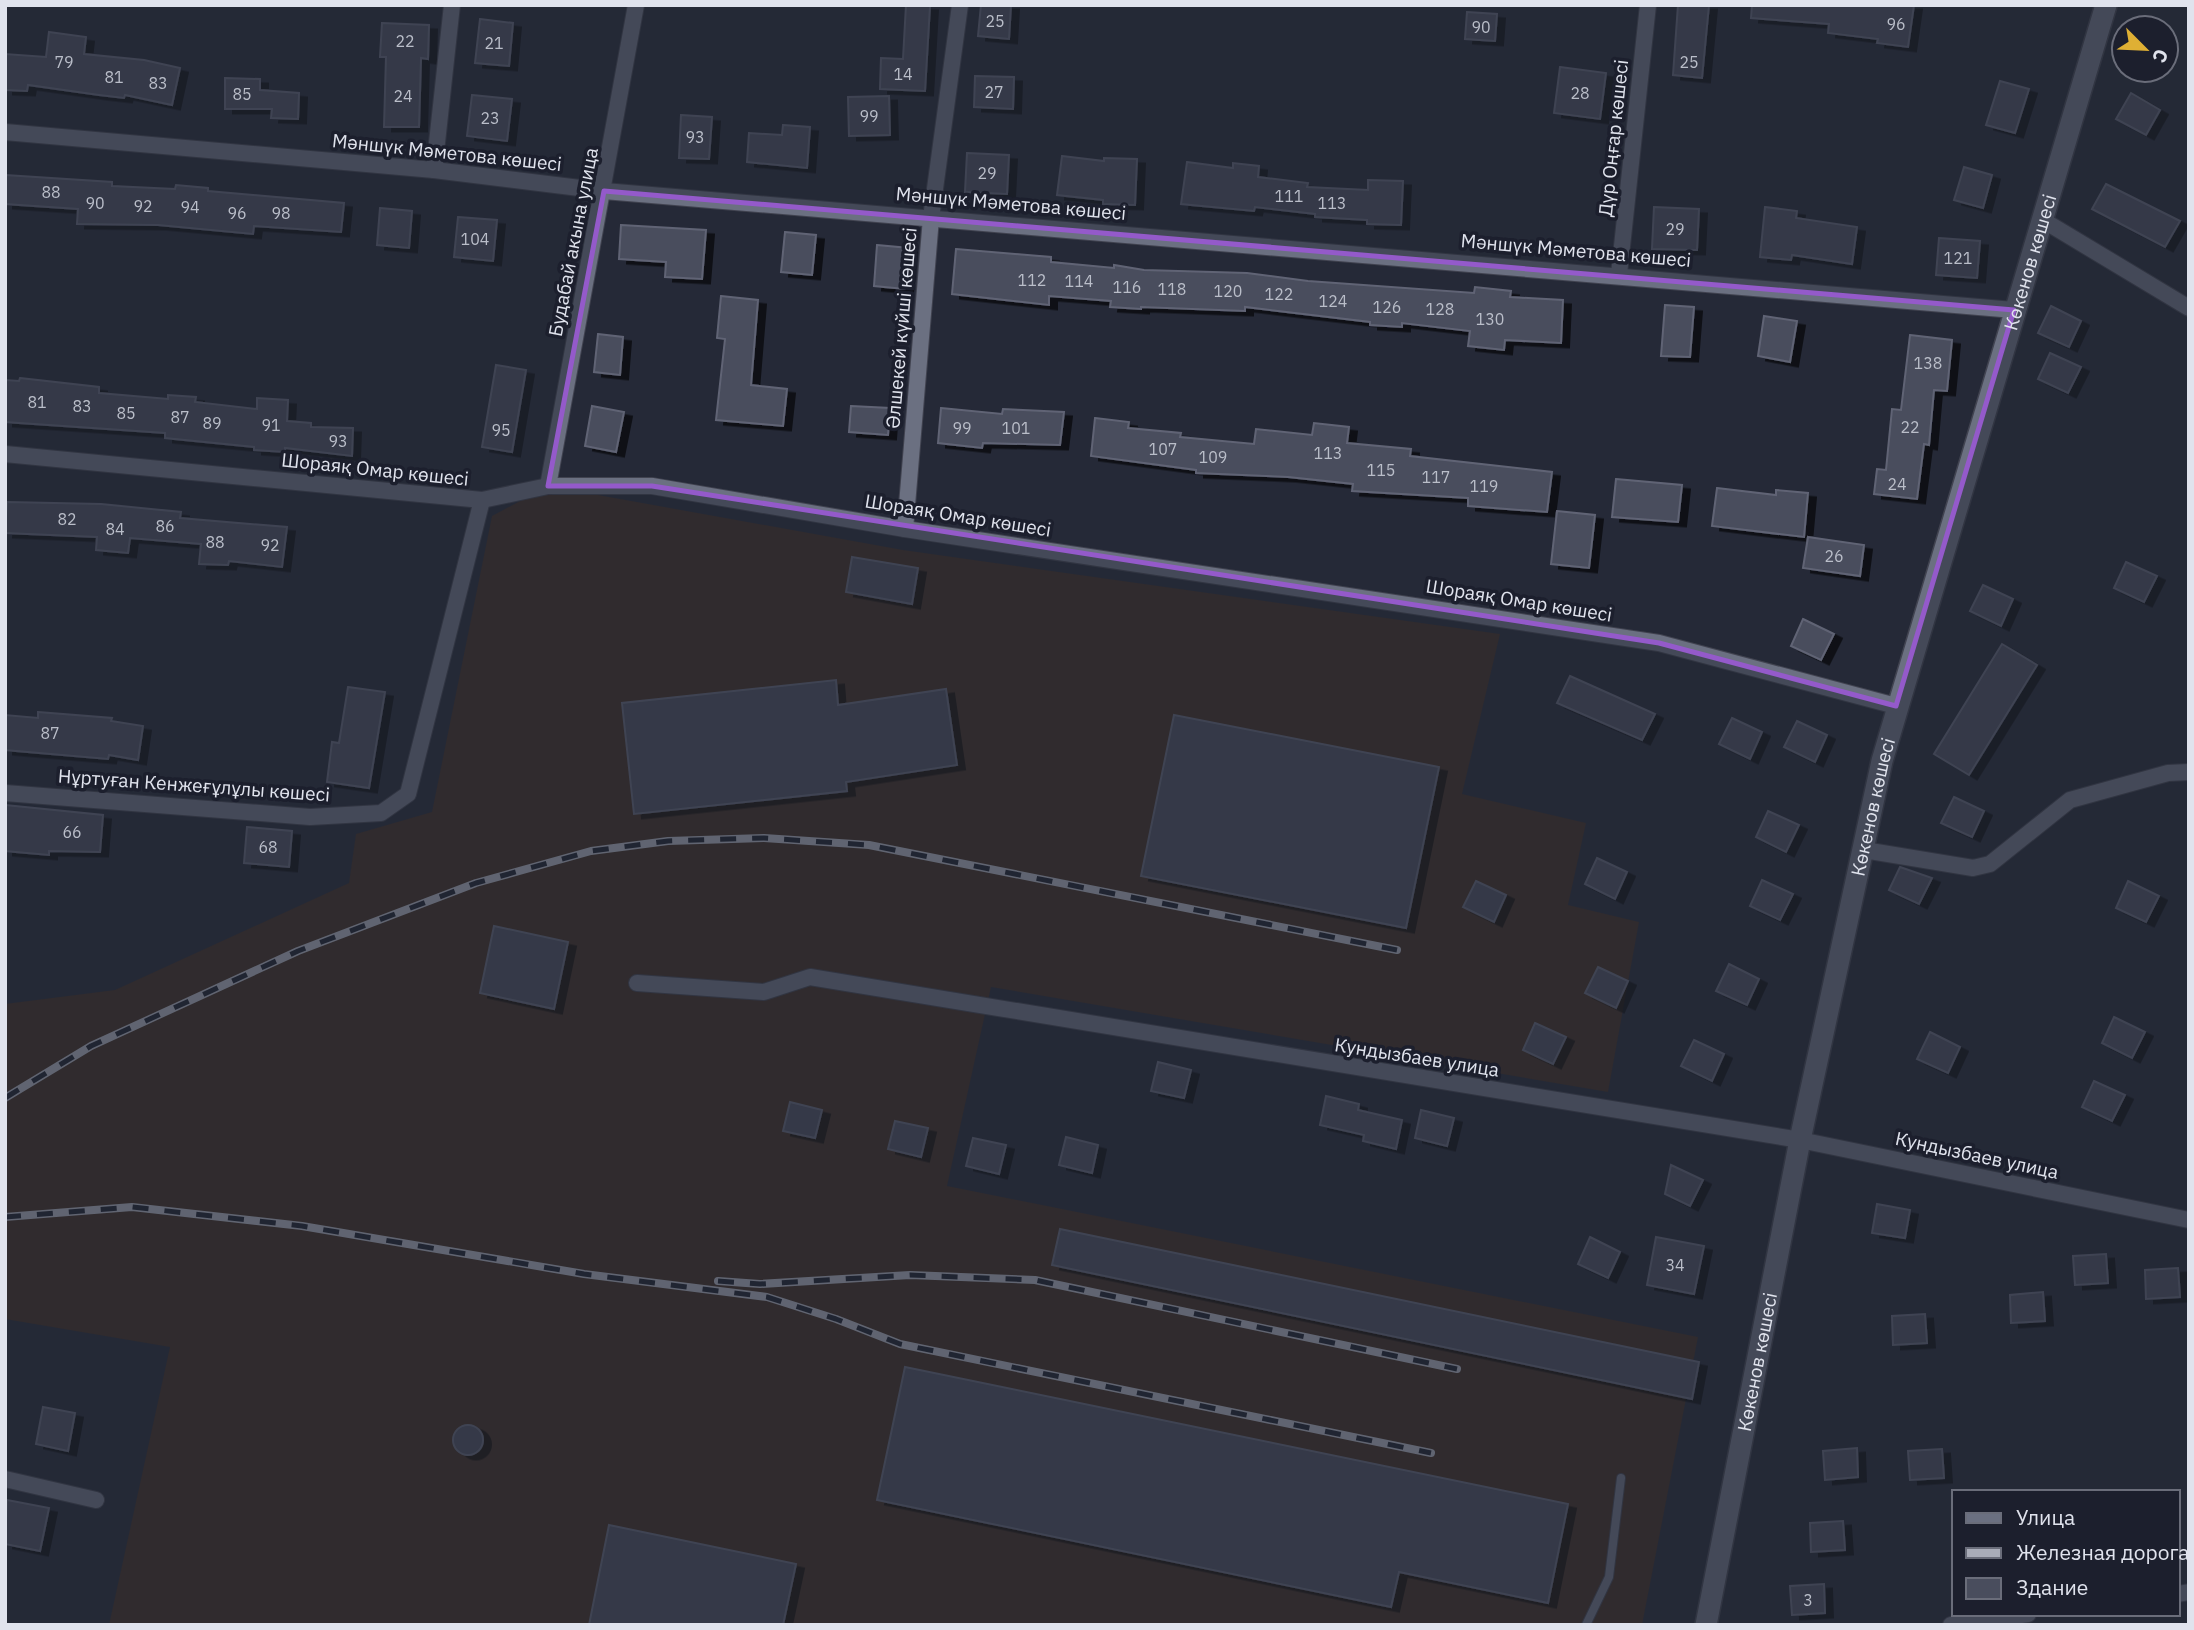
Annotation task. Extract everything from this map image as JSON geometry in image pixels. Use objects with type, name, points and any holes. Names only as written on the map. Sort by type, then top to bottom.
[{"type":"street","points":[[434,170],[452,5]]},
{"type":"street","name":"Будабай акына улица","points":[[548,486],[636,5]]},
{"type":"street","name":"Әлшекей күйші көшесі","points":[[905,529],[931,218],[960,5]]},
{"type":"street","name":"Дүр Оңғар көшесі","points":[[1619,274],[1648,5]]},
{"type":"street","name":"Көкенов көшесі","points":[[1706,1625],[1800,1140],[1896,706],[2106,5]]},
{"type":"street","name":"Мәншүк Мәметова көшесі","points":[[5,132],[434,170],[604,191],[1619,274],[2014,310]]},
{"type":"street","points":[[2041,219],[2189,308]]},
{"type":"street","name":"Шораяқ Омар көшесі","points":[[5,454],[482,500],[548,486],[652,486],[905,529],[1659,643],[1896,706]]},
{"type":"street","name":"Нұртуған Кенжеғұлұлы көшесі","points":[[5,793],[310,817],[381,813],[408,794],[482,500]]},
{"type":"street","points":[[1864,850],[1973,868],[1990,864],[2070,800],[2168,773],[2189,772]]},
{"type":"street","name":"Кундызбаев улица","points":[[637,983],[764,992],[810,977],[1800,1140],[2188,1224]]},
{"type":"street","points":[[5,1479],[96,1500]]},
{"type":"street","points":[[1951,1625],[2014,1616]]},
{"type":"lane","points":[[1586,1625],[1609,1577],[1621,1478]]},
{"type":"highlighted area","points":[[604,191],[2014,310],[1896,706],[1659,643],[652,486],[548,486]]},
{"type":"shaded area","points":[[548,486],[903,550],[1500,634],[1462,794],[1586,823],[1568,905],[1639,922],[1608,1092],[991,987],[947,1186],[1698,1337],[1642,1625],[109,1625],[170,1347],[5,1319],[5,1004],[115,990],[349,883],[356,834],[432,812],[492,516]]},
{"type":"building","points":[[906,5],[930,6],[925,91],[880,89],[881,58],[903,59]]},
{"type":"building","points":[[981,5],[1011,5],[1009,39],[978,36]]},
{"type":"building","points":[[1678,5],[1709,5],[1702,78],[1673,75]]},
{"type":"building","points":[[1752,5],[1914,5],[1908,47],[1877,43],[1878,39],[1828,33],[1829,24],[1751,18]]},
{"type":"building","points":[[1467,12],[1497,14],[1495,41],[1465,39]]},
{"type":"building","points":[[480,19],[513,23],[509,66],[475,63]]},
{"type":"building","points":[[382,23],[429,25],[428,59],[421,58],[419,127],[384,127],[386,57],[380,57]]},
{"type":"building","points":[[49,32],[86,37],[84,54],[144,60],[180,68],[172,105],[125,95],[124,98],[28,85],[27,91],[5,90],[5,54],[46,57]]},
{"type":"building","points":[[1560,67],[1606,73],[1600,119],[1554,113]]},
{"type":"building","points":[[975,76],[1014,77],[1013,109],[974,107]]},
{"type":"building","points":[[225,78],[260,79],[260,90],[299,93],[298,119],[271,118],[272,109],[225,109]]},
{"type":"building","points":[[2000,81],[2029,89],[2015,133],[1986,125]]},
{"type":"building","points":[[2131,93],[2160,110],[2146,135],[2116,119]]},
{"type":"building","points":[[472,95],[512,99],[507,141],[467,136]]},
{"type":"building","points":[[889,96],[890,135],[849,136],[848,97]]},
{"type":"building","points":[[681,115],[712,117],[709,159],[679,158]]},
{"type":"building","points":[[783,125],[810,127],[807,168],[747,162],[749,133],[782,135]]},
{"type":"building","points":[[967,153],[1009,155],[1007,194],[965,192]]},
{"type":"building","points":[[1062,156],[1104,161],[1104,158],[1137,159],[1135,205],[1103,204],[1103,200],[1057,195]]},
{"type":"building","points":[[1187,162],[1233,168],[1233,163],[1259,166],[1258,177],[1308,183],[1307,187],[1368,190],[1368,180],[1403,181],[1401,225],[1367,224],[1367,220],[1315,217],[1315,214],[1255,207],[1254,211],[1181,204]]},
{"type":"building","points":[[1964,167],[1992,175],[1983,208],[1954,200]]},
{"type":"building","points":[[5,175],[112,182],[112,186],[175,189],[176,185],[208,188],[208,191],[344,203],[341,232],[254,226],[253,234],[158,225],[77,224],[78,209],[5,204]]},
{"type":"building","points":[[2106,184],[2180,221],[2165,247],[2092,209]]},
{"type":"building","points":[[1654,207],[1699,209],[1697,250],[1652,249]]},
{"type":"building","points":[[1765,207],[1797,211],[1796,218],[1857,227],[1852,264],[1792,255],[1791,260],[1760,257]]},
{"type":"building","points":[[380,208],[412,211],[409,248],[377,245]]},
{"type":"building","points":[[458,217],[497,220],[493,261],[454,257]]},
{"type":"building","points":[[621,225],[706,230],[702,279],[665,277],[666,262],[619,259]]},
{"type":"building","points":[[785,232],[816,235],[812,275],[781,272]]},
{"type":"building","points":[[1939,238],[1980,241],[1977,278],[1936,275]]},
{"type":"building","points":[[877,245],[909,248],[905,289],[874,286]]},
{"type":"building","points":[[956,249],[1051,257],[1051,262],[1114,268],[1114,265],[1144,270],[1247,273],[1308,281],[1474,293],[1475,287],[1511,291],[1510,297],[1563,300],[1561,343],[1505,340],[1504,350],[1468,346],[1470,331],[1402,323],[1402,327],[1370,325],[1370,322],[1245,307],[1245,311],[1141,309],[1110,307],[1111,301],[1049,296],[1049,305],[952,294]]},
{"type":"building","points":[[721,296],[758,300],[751,385],[787,389],[783,426],[716,420],[725,339],[717,338]]},
{"type":"building","points":[[1665,305],[1694,307],[1690,357],[1661,356]]},
{"type":"building","points":[[2051,306],[2081,321],[2069,347],[2038,333]]},
{"type":"building","points":[[1764,316],[1797,321],[1790,362],[1758,356]]},
{"type":"building","points":[[598,334],[623,337],[620,375],[594,372]]},
{"type":"building","points":[[1910,335],[1952,340],[1947,391],[1934,390],[1929,445],[1924,444],[1917,499],[1874,494],[1877,469],[1886,470],[1892,409],[1901,410]]},
{"type":"building","points":[[2050,353],[2081,367],[2068,393],[2038,379]]},
{"type":"building","points":[[496,365],[526,370],[512,452],[482,447]]},
{"type":"building","points":[[20,378],[99,387],[99,393],[168,399],[168,395],[196,397],[195,402],[257,409],[257,398],[288,400],[287,421],[311,423],[311,427],[353,428],[352,456],[285,448],[285,452],[254,450],[254,447],[165,438],[165,433],[5,422],[5,380],[19,381]]},
{"type":"building","points":[[592,406],[624,412],[616,452],[585,446]]},
{"type":"building","points":[[851,406],[890,408],[888,435],[849,432]]},
{"type":"building","points":[[941,408],[1002,414],[1003,409],[1064,412],[1060,445],[983,443],[982,448],[938,443]]},
{"type":"building","points":[[1095,418],[1129,422],[1128,428],[1181,433],[1180,437],[1254,444],[1256,429],[1312,435],[1314,423],[1349,427],[1347,443],[1411,449],[1410,456],[1552,472],[1547,512],[1468,506],[1468,498],[1352,491],[1353,484],[1288,477],[1196,473],[1196,470],[1091,456]]},
{"type":"building","points":[[1616,479],[1682,485],[1678,522],[1612,517]]},
{"type":"building","points":[[1717,488],[1776,495],[1776,490],[1808,493],[1804,537],[1712,526]]},
{"type":"building","points":[[7,502],[101,504],[181,512],[180,518],[287,527],[282,567],[229,561],[228,565],[199,564],[201,544],[130,538],[128,553],[96,550],[97,537],[5,533]]},
{"type":"building","points":[[1557,511],[1595,515],[1589,568],[1551,564]]},
{"type":"building","points":[[1808,537],[1864,545],[1860,576],[1803,568]]},
{"type":"building","points":[[852,557],[918,568],[912,604],[846,592]]},
{"type":"building","points":[[2126,562],[2157,576],[2144,602],[2114,588]]},
{"type":"building","points":[[1983,585],[2013,599],[2001,626],[1970,611]]},
{"type":"building","points":[[1803,619],[1834,634],[1821,660],[1791,646]]},
{"type":"building","points":[[2002,644],[2037,665],[1969,775],[1934,754]]},
{"type":"building","points":[[1570,676],[1655,714],[1642,740],[1557,703]]},
{"type":"building","points":[[836,680],[838,705],[946,689],[957,765],[846,782],[847,791],[634,814],[622,703]]},
{"type":"building","points":[[348,687],[385,692],[369,788],[327,782],[332,742],[339,743]]},
{"type":"building","points":[[38,712],[112,718],[111,721],[143,726],[138,760],[109,755],[108,759],[5,750],[5,715],[38,718]]},
{"type":"building","points":[[1174,715],[1439,767],[1406,928],[1141,876]]},
{"type":"building","points":[[1732,718],[1762,732],[1750,759],[1719,744]]},
{"type":"building","points":[[1797,721],[1827,735],[1815,762],[1784,747]]},
{"type":"building","points":[[1954,797],[1984,811],[1972,837],[1941,823]]},
{"type":"building","points":[[5,805],[103,815],[100,852],[49,851],[49,855],[5,851]]},
{"type":"building","points":[[1768,811],[1799,825],[1786,852],[1756,837]]},
{"type":"building","points":[[247,827],[292,831],[289,867],[244,863]]},
{"type":"building","points":[[1597,858],[1627,872],[1615,899],[1585,884]]},
{"type":"building","points":[[1900,867],[1932,878],[1919,904],[1889,890]]},
{"type":"building","points":[[1762,880],[1793,894],[1780,920],[1750,906]]},
{"type":"building","points":[[1476,881],[1506,895],[1494,922],[1463,907]]},
{"type":"building","points":[[2128,881],[2159,896],[2146,922],[2116,908]]},
{"type":"building","points":[[494,926],[568,942],[554,1009],[480,993]]},
{"type":"building","points":[[1729,964],[1759,979],[1747,1005],[1716,991]]},
{"type":"building","points":[[1598,967],[1628,981],[1616,1008],[1585,993]]},
{"type":"building","points":[[2114,1017],[2145,1032],[2132,1058],[2102,1043]]},
{"type":"building","points":[[1535,1023],[1566,1037],[1553,1064],[1523,1050]]},
{"type":"building","points":[[1930,1032],[1960,1047],[1948,1073],[1917,1059]]},
{"type":"building","points":[[1694,1040],[1724,1054],[1712,1081],[1681,1066]]},
{"type":"building","points":[[1158,1062],[1191,1070],[1184,1098],[1151,1091]]},
{"type":"building","points":[[2094,1081],[2125,1095],[2112,1121],[2082,1107]]},
{"type":"building","points":[[1326,1096],[1359,1104],[1358,1110],[1402,1120],[1396,1149],[1363,1141],[1364,1135],[1320,1125]]},
{"type":"building","points":[[790,1102],[822,1110],[815,1138],[783,1131]]},
{"type":"building","points":[[1421,1110],[1454,1118],[1447,1146],[1415,1138]]},
{"type":"building","points":[[895,1121],[928,1128],[921,1157],[888,1149]]},
{"type":"building","points":[[1066,1137],[1098,1145],[1092,1173],[1059,1165]]},
{"type":"building","points":[[973,1138],[1006,1145],[999,1174],[966,1166]]},
{"type":"building","points":[[1671,1165],[1703,1180],[1690,1206],[1665,1194]]},
{"type":"building","points":[[1877,1204],[1910,1210],[1905,1238],[1872,1233]]},
{"type":"building","points":[[1060,1229],[1699,1362],[1692,1399],[1052,1265]]},
{"type":"building","points":[[1590,1237],[1620,1252],[1608,1278],[1578,1264]]},
{"type":"building","points":[[1656,1237],[1704,1246],[1694,1294],[1647,1285]]},
{"type":"building","points":[[2106,1254],[2108,1283],[2075,1285],[2073,1256]]},
{"type":"building","points":[[2178,1268],[2180,1297],[2146,1299],[2145,1270]]},
{"type":"building","points":[[2043,1292],[2045,1321],[2011,1323],[2010,1295]]},
{"type":"building","points":[[1925,1314],[1927,1343],[1893,1345],[1892,1316]]},
{"type":"building","points":[[905,1367],[1568,1504],[1548,1603],[1399,1572],[1391,1607],[877,1500]]},
{"type":"building","points":[[43,1407],[75,1413],[68,1451],[36,1444]]},
{"type":"building","points":[[468,1425],[479,1429],[483,1440],[479,1451],[468,1455],[457,1451],[453,1440],[457,1429]]},
{"type":"building","points":[[1857,1448],[1858,1477],[1825,1480],[1823,1451]]},
{"type":"building","points":[[1942,1449],[1944,1478],[1910,1480],[1908,1451]]},
{"type":"building","points":[[7,1500],[49,1508],[40,1551],[5,1544]]},
{"type":"building","points":[[1843,1521],[1845,1550],[1811,1552],[1810,1523]]},
{"type":"building","points":[[609,1525],[796,1564],[783,1625],[589,1625]]},
{"type":"building","points":[[1824,1584],[1825,1613],[1792,1615],[1790,1586]]},
{"type":"railway","points":[[5,1098],[91,1046],[298,951],[476,883],[591,851],[668,841],[764,838],[869,845],[1397,950]]},
{"type":"railway","points":[[5,1217],[132,1207],[302,1226],[584,1274],[767,1297],[836,1319],[900,1344],[1431,1453]]},
{"type":"railway","points":[[718,1281],[760,1284],[910,1275],[1035,1280],[1457,1369]]}]
